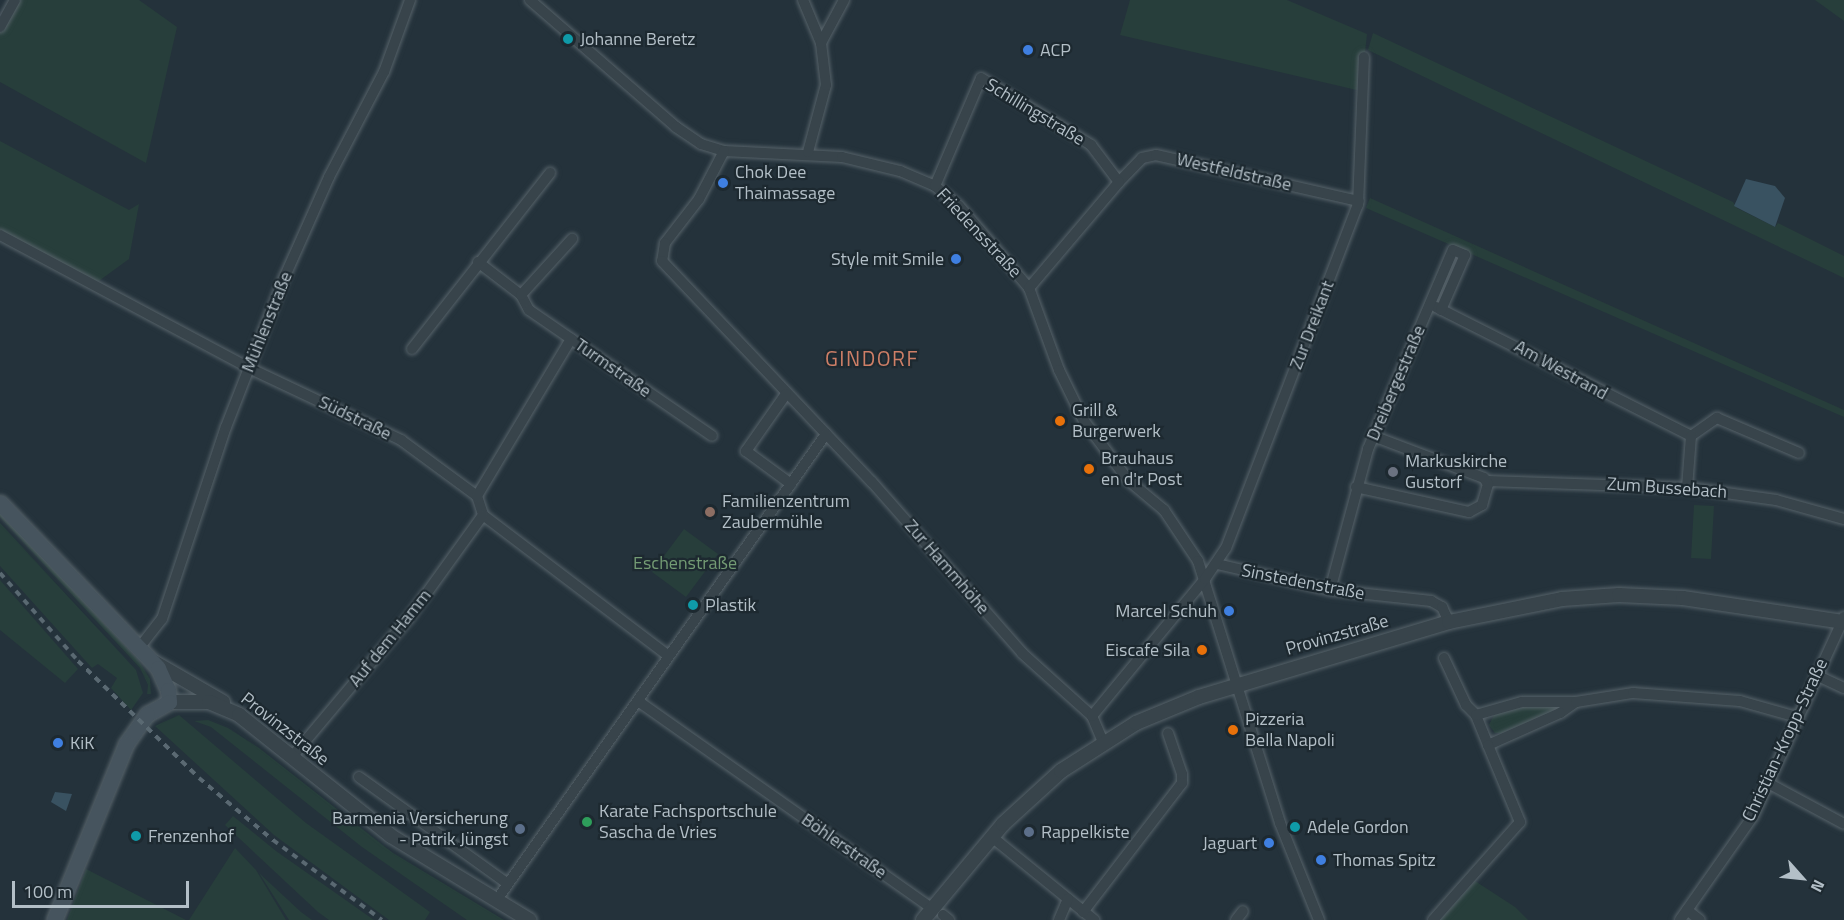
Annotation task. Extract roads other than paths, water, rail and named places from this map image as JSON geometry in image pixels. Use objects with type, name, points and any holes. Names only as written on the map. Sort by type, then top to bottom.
[{"type":"main road","points":[[0,503],[151,661],[165,679],[169,702],[147,714],[126,744],[54,920]]},
{"type":"street","points":[[0,27],[15,0]]},
{"type":"street","name":"Mühlenstraße","points":[[139,648],[165,612],[249,368],[315,207],[387,66],[410,0]]},
{"type":"street","name":"Friedensstraße","points":[[530,0],[687,136],[724,151],[808,152],[886,167],[935,186],[958,206],[1029,288],[1059,370],[1084,421],[1128,480],[1164,510],[1190,547],[1205,579],[1280,823],[1319,920]]},
{"type":"street","points":[[804,0],[821,44],[826,85],[808,152]]},
{"type":"street","points":[[821,44],[844,0]]},
{"type":"street","name":"Zur Dreikant","points":[[1205,579],[1217,564],[1359,201],[1364,57]]},
{"type":"street","name":"Schillingstraße","points":[[935,186],[981,78],[1084,140],[1119,182]]},
{"type":"street","name":"Zur Hammhöhe","points":[[724,151],[699,199],[665,243],[661,258],[786,394],[826,434],[1022,653],[1092,716],[1103,741]]},
{"type":"street","name":"Westfeldstraße","points":[[1119,182],[1142,158],[1160,155],[1359,201]]},
{"type":"street","points":[[411,349],[550,173]]},
{"type":"street","points":[[1029,288],[1119,182]]},
{"type":"street","name":"Südstraße","points":[[0,234],[249,368],[391,434],[477,496]]},
{"type":"street","points":[[521,295],[572,239]]},
{"type":"street","name":"Dreibergestraße","points":[[1330,590],[1356,487],[1373,436],[1453,250],[1465,255],[1441,310]]},
{"type":"street","name":"Turmstraße","points":[[478,262],[521,295],[527,308],[712,436]]},
{"type":"street","name":"Am Westrand","points":[[1430,305],[1691,436]]},
{"type":"street","points":[[571,339],[477,496],[483,515],[669,656]]},
{"type":"street","points":[[786,394],[746,451],[791,484]]},
{"type":"street","points":[[1687,488],[1691,436],[1717,418],[1798,453]]},
{"type":"street","points":[[496,901],[826,434]]},
{"type":"street","name":"Zum Bussebach","points":[[1373,436],[1487,481],[1687,488],[1776,500],[1844,519]]},
{"type":"street","points":[[1356,487],[1471,513],[1482,505],[1487,481]]},
{"type":"street","name":"Auf dem Hamm","points":[[292,757],[408,619],[483,515]]},
{"type":"street","name":"Sinstedenstraße","points":[[1217,564],[1330,590],[1431,601],[1442,607],[1449,622]]},
{"type":"street","points":[[1092,716],[1205,579]]},
{"type":"street","name":"Provinzstraße","points":[[923,920],[942,915],[992,837],[1045,783],[1103,741],[1173,706],[1237,685],[1449,622],[1548,601],[1619,595],[1705,600],[1843,620]]},
{"type":"street","name":"Christian-Kropp-Straße","points":[[1680,920],[1749,822],[1843,620]]},
{"type":"street","points":[[1433,920],[1520,822],[1476,715],[1466,705],[1444,658]]},
{"type":"street","points":[[151,661],[216,696],[234,712]]},
{"type":"street","points":[[1816,675],[1844,688]]},
{"type":"street","points":[[1476,715],[1522,702],[1576,702],[1609,694],[1667,694],[1746,702],[1797,717]]},
{"type":"street","name":"Böhlerstraße","points":[[638,701],[942,915]]},
{"type":"street","name":"Provinzstraße","points":[[169,702],[209,702],[234,712],[385,832],[529,920]]},
{"type":"street","points":[[1488,745],[1560,713],[1576,702]]},
{"type":"street","points":[[1083,912],[1182,783],[1182,774],[1168,733]]},
{"type":"street","points":[[359,777],[508,884]]},
{"type":"street","points":[[1768,783],[1844,824]]},
{"type":"street","points":[[992,837],[1094,920]]},
{"type":"street","points":[[1059,920],[1068,899]]},
{"type":"street","points":[[1687,910],[1700,920]]},
{"type":"water","points":[[1746,179],[1775,186],[1785,198],[1775,227],[1734,206]]},
{"type":"water","points":[[55,792],[72,794],[66,811],[51,802]]},
{"type":"railway","points":[[0,573],[78,661],[199,778],[273,840],[382,920]]},
{"type":"place","name":"Johanne Beretz","points":[[568,39]]},
{"type":"place","name":"ACP","points":[[1028,50]]},
{"type":"place","name":"Chok Dee Thaimassage","points":[[723,183]]},
{"type":"place","name":"Style mit Smile","points":[[956,259]]},
{"type":"place","name":"Grill & Burgerwerk","points":[[1060,421]]},
{"type":"place","name":"Brauhaus en d'r Post","points":[[1089,469]]},
{"type":"place","name":"Markuskirche Gustorf","points":[[1393,472]]},
{"type":"place","name":"Familienzentrum Zaubermühle","points":[[710,512]]},
{"type":"place","name":"Plastik","points":[[693,605]]},
{"type":"place","name":"Marcel Schuh","points":[[1229,611]]},
{"type":"place","name":"Eiscafe Sila","points":[[1202,650]]},
{"type":"place","name":"Pizzeria Bella Napoli","points":[[1233,730]]},
{"type":"place","name":"KiK","points":[[58,743]]},
{"type":"place","name":"Karate Fachsportschule Sascha de Vries","points":[[587,822]]},
{"type":"place","name":"Adele Gordon","points":[[1295,827]]},
{"type":"place","name":"Barmenia Versicherung - Patrik Jüngst","points":[[520,829]]},
{"type":"place","name":"Rappelkiste","points":[[1029,832]]},
{"type":"place","name":"Frenzenhof","points":[[136,836]]},
{"type":"place","name":"Jaguart","points":[[1269,843]]},
{"type":"place","name":"Thomas Spitz","points":[[1321,860]]},
{"type":"district","name":"GINDORF","points":[[872,358]]},
{"type":"park label","name":"Eschenstraße","points":[[685,563]]}]
